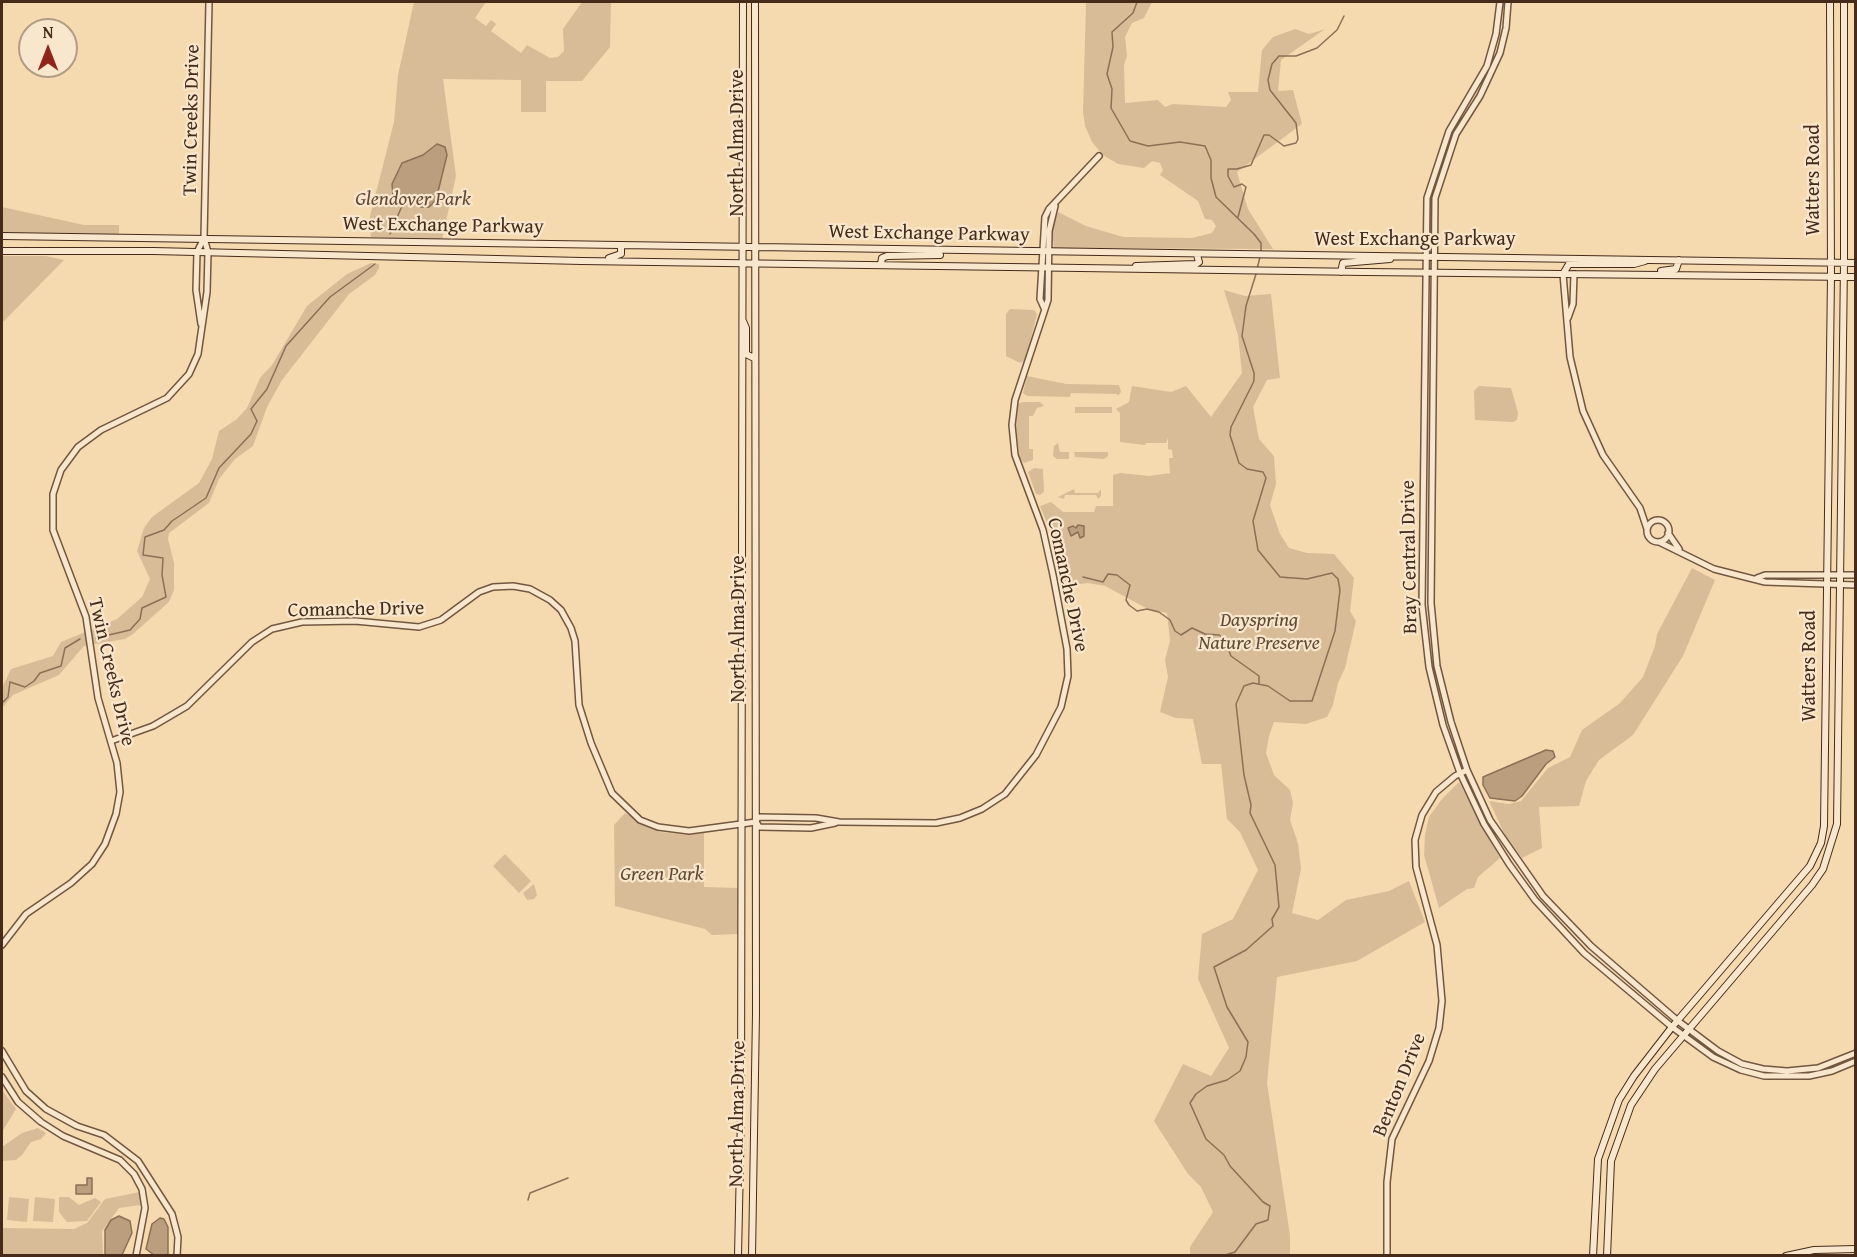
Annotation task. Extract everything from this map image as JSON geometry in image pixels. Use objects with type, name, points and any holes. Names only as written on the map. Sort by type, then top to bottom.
[{"type":"main road","name":"North Alma Drive","points":[[738,1256],[741,1115],[743,2]]},
{"type":"main road","name":"North Alma Drive","points":[[752,1256],[756,822],[755,2]]},
{"type":"main road","name":"Watters Road","points":[[1593,1256],[1595,1178],[1604,1136],[1628,1085],[1672,1027],[1810,866],[1821,843],[1824,826],[1826,757],[1826,584],[1832,276],[1830,2]]},
{"type":"main road","name":"Watters Road","points":[[1607,1256],[1608,1179],[1620,1128],[1639,1091],[1823,868],[1837,824],[1844,277],[1844,2]]},
{"type":"main road","points":[[743,138],[754,138]]},
{"type":"main road","name":"West Exchange Parkway","points":[[2,236],[1856,263]]},
{"type":"main road","points":[[64,237],[64,251]]},
{"type":"main road","points":[[453,243],[453,259]]},
{"type":"main road","points":[[570,261],[618,257],[621,246]]},
{"type":"main road","name":"West Exchange Parkway","points":[[2,251],[208,252],[453,259],[1341,272],[1856,277]]},
{"type":"main road","points":[[881,264],[882,258],[887,256],[939,255],[962,251]]},
{"type":"main road","points":[[1130,269],[1143,264],[1196,264],[1199,261],[1197,255]]},
{"type":"main road","points":[[1341,272],[1343,262],[1380,261],[1399,256]]},
{"type":"main road","points":[[1563,274],[1569,264],[1635,264],[1651,259]]},
{"type":"main road","points":[[1625,274],[1634,271],[1673,270],[1679,266],[1679,260]]},
{"type":"main road","points":[[741,318],[746,328],[746,354],[754,358]]},
{"type":"main road","points":[[1826,757],[1839,757]]},
{"type":"main road","points":[[741,1115],[754,1115]]},
{"type":"main road","points":[[1786,1256],[1856,1249]]},
{"type":"street","name":"Twin Creeks Drive","points":[[2,945],[21,919],[78,878],[105,844],[114,821],[120,792],[118,769],[98,698],[86,617],[53,530],[53,494],[66,460],[87,438],[162,402],[189,374],[198,354],[207,299],[208,252],[204,238],[209,2]]},
{"type":"street","name":"Bray Central Drive","points":[[1500,2],[1496,34],[1487,66],[1449,131],[1427,198],[1422,605],[1430,667],[1443,724],[1460,774],[1492,837],[1535,900],[1570,939],[1672,1027],[1729,1065]]},
{"type":"street","name":"Bray Central Drive","points":[[1508,2],[1506,28],[1495,68],[1450,145],[1435,198],[1432,612],[1444,695],[1467,770],[1490,820],[1543,896],[1591,946],[1678,1021],[1718,1051],[1742,1064],[1756,1067]]},
{"type":"street","name":"Comanche Drive","points":[[756,822],[758,817],[838,822],[936,823],[960,818],[982,809],[1005,794],[1020,777],[1061,707],[1068,676],[1067,650],[1043,530],[1018,463],[1012,436],[1015,400],[1044,308],[1040,299],[1045,252],[1045,217],[1048,209],[1055,206],[1098,156]]},
{"type":"street","name":"Twin Creeks Drive","points":[[202,326],[196,298],[197,252],[204,238]]},
{"type":"street","points":[[1563,274],[1564,307],[1568,318],[1573,375],[1589,428],[1608,462],[1640,508],[1654,520],[1666,523],[1668,533],[1680,551]]},
{"type":"street","points":[[1568,318],[1573,304],[1574,274]]},
{"type":"street","points":[[1640,508],[1649,538],[1714,569],[1771,583],[1856,585]]},
{"type":"street","points":[[1647,529],[1654,520]]},
{"type":"street","points":[[1659,542],[1665,539],[1668,533]]},
{"type":"street","points":[[1755,578],[1765,575],[1856,576]]},
{"type":"street","name":"Comanche Drive","points":[[111,741],[145,729],[188,706],[252,642],[272,629],[302,622],[355,621],[419,627],[441,620],[479,592],[504,586],[522,587],[550,600],[561,610],[572,628],[575,641],[576,688],[582,716],[606,782],[620,802],[640,820],[670,830],[689,831],[741,822],[756,822]]},
{"type":"street","name":"Benton Drive","points":[[1387,1256],[1387,1182],[1392,1139],[1429,1061],[1439,1028],[1442,1001],[1437,945],[1416,867],[1415,840],[1422,815],[1431,799],[1448,781],[1467,770]]},
{"type":"street","points":[[797,818],[797,828]]},
{"type":"street","name":"Comanche Drive","points":[[756,822],[759,827],[797,828],[822,827],[838,822]]},
{"type":"street","points":[[2,1051],[26,1091],[46,1109],[110,1138],[138,1161],[172,1214],[178,1237],[177,1256]]},
{"type":"street","points":[[1729,1065],[1736,1063],[1777,1071],[1818,1068],[1856,1053]]},
{"type":"street","points":[[1729,1065],[1764,1076],[1787,1078],[1817,1075],[1856,1061]]},
{"type":"street","points":[[2,1077],[18,1102],[41,1122],[63,1136],[120,1160],[134,1174],[142,1189],[145,1208],[136,1256]]},
{"type":"green space","name":"Glendover Park","points":[[414,2],[486,2],[475,18],[486,26],[491,20],[496,24],[491,31],[521,53],[527,45],[550,58],[558,57],[564,51],[563,29],[582,2],[611,2],[610,47],[582,81],[546,81],[546,112],[521,112],[521,80],[443,79],[456,176],[442,240],[371,237],[369,220],[394,122],[398,75]]},
{"type":"green space","points":[[1086,2],[1152,2],[1144,18],[1132,23],[1125,37],[1127,56],[1124,65],[1125,103],[1158,100],[1165,107],[1173,104],[1226,107],[1231,100],[1228,92],[1258,92],[1262,50],[1273,37],[1295,29],[1309,34],[1325,29],[1281,60],[1278,91],[1293,90],[1302,124],[1237,172],[1248,209],[1273,249],[1054,248],[1052,229],[1058,212],[1086,226],[1123,237],[1192,238],[1212,233],[1216,226],[1212,220],[1205,219],[1198,201],[1160,175],[1163,170],[1160,163],[1152,161],[1144,168],[1118,164],[1103,155],[1092,142],[1085,126],[1083,112]]},
{"type":"green space","points":[[2,207],[84,225],[119,225],[119,234],[2,233]]},
{"type":"green space","points":[[2,256],[46,256],[64,260],[2,323]]},
{"type":"green space","points":[[371,263],[379,264],[375,275],[349,294],[282,380],[267,407],[253,446],[235,459],[219,479],[209,503],[169,533],[168,539],[174,563],[174,590],[169,602],[125,639],[84,646],[59,675],[13,695],[2,708],[2,688],[11,669],[53,656],[61,642],[117,619],[142,597],[150,579],[137,551],[144,528],[152,517],[199,483],[212,459],[219,431],[237,419],[247,408],[260,378],[272,365],[307,306],[347,274]]},
{"type":"green space","name":"Dayspring Nature Preserve","points":[[1224,290],[1245,296],[1271,294],[1280,378],[1267,380],[1253,407],[1259,439],[1274,456],[1276,484],[1270,505],[1280,534],[1289,548],[1307,553],[1334,554],[1354,578],[1350,611],[1356,621],[1345,668],[1327,717],[1306,724],[1274,722],[1269,736],[1266,753],[1274,775],[1290,790],[1293,803],[1290,820],[1298,843],[1301,869],[1292,913],[1318,920],[1346,900],[1389,891],[1409,881],[1425,922],[1357,961],[1277,977],[1267,1083],[1290,1235],[1290,1255],[1190,1255],[1190,1247],[1213,1212],[1201,1187],[1188,1174],[1154,1121],[1183,1064],[1211,1076],[1229,1048],[1198,979],[1202,934],[1233,919],[1258,870],[1240,832],[1227,819],[1221,764],[1202,764],[1193,719],[1176,718],[1160,712],[1168,677],[1165,660],[1170,641],[1167,613],[1148,609],[1105,586],[1088,583],[1063,586],[1051,533],[1040,506],[1051,502],[1063,512],[1094,512],[1096,506],[1113,506],[1113,475],[1120,473],[1149,476],[1170,473],[1169,458],[1173,458],[1172,450],[1168,449],[1168,438],[1166,443],[1146,443],[1145,445],[1120,442],[1120,413],[1116,409],[1129,402],[1132,386],[1171,392],[1186,386],[1211,417],[1242,373],[1238,335]]},
{"type":"green space","points":[[1010,309],[1034,310],[1037,314],[1024,361],[1020,363],[1006,356],[1006,314]]},
{"type":"green space","points":[[1027,376],[1066,384],[1119,385],[1121,392],[1118,396],[1117,394],[1071,393],[1070,397],[1027,396],[1023,393]]},
{"type":"green space","points":[[1479,386],[1511,388],[1518,413],[1517,420],[1513,422],[1475,420],[1474,391]]},
{"type":"green space","points":[[1040,402],[1044,406],[1037,408],[1033,416],[1029,416],[1029,449],[1033,449],[1033,460],[1024,463],[1020,459],[1016,428],[1018,404]]},
{"type":"green space","points":[[1075,407],[1112,407],[1112,413],[1075,413]]},
{"type":"green space","points":[[1058,443],[1060,452],[1069,452],[1069,459],[1057,459],[1053,456],[1054,446]]},
{"type":"green space","points":[[1074,452],[1108,452],[1108,456],[1104,459],[1075,457]]},
{"type":"green space","points":[[1034,468],[1043,469],[1044,492],[1040,495],[1036,494],[1028,472]]},
{"type":"green space","points":[[1074,489],[1075,493],[1098,493],[1101,489],[1101,496],[1098,499],[1096,495],[1065,495],[1064,499],[1058,497]]},
{"type":"green space","points":[[1692,568],[1715,580],[1683,656],[1633,735],[1599,760],[1586,781],[1579,806],[1539,807],[1542,848],[1522,858],[1506,837],[1489,801],[1509,804],[1521,801],[1548,768],[1570,757],[1582,730],[1620,703],[1643,677],[1655,646],[1657,634]]},
{"type":"green space","points":[[1459,782],[1500,858],[1478,877],[1474,888],[1467,889],[1439,908],[1424,855],[1425,835],[1429,817],[1442,799]]},
{"type":"green space","name":"Green Park","points":[[625,813],[660,832],[687,835],[704,833],[704,887],[739,888],[739,934],[712,935],[705,929],[615,906],[614,825]]},
{"type":"green space","points":[[505,854],[531,881],[519,893],[493,866]]},
{"type":"green space","points":[[534,884],[537,895],[534,899],[527,900],[523,893]]},
{"type":"green space","points":[[2,1090],[16,1109],[2,1132]]},
{"type":"green space","points":[[38,1128],[46,1133],[41,1139],[31,1142],[16,1160],[2,1161],[2,1147],[22,1133]]},
{"type":"green space","points":[[140,1192],[141,1205],[119,1208],[102,1231],[103,1255],[2,1256],[2,1228],[74,1229],[87,1223],[105,1199]]},
{"type":"green space","points":[[9,1197],[29,1199],[27,1222],[7,1220]]},
{"type":"green space","points":[[35,1197],[55,1199],[53,1222],[33,1221]]},
{"type":"green space","points":[[59,1197],[69,1197],[79,1205],[95,1198],[101,1202],[87,1221],[67,1222],[59,1212]]},
{"type":"shaded area","points":[[437,144],[445,147],[447,155],[436,200],[429,207],[421,207],[402,197],[393,196],[392,184],[402,163],[423,155]]},
{"type":"shaded area","points":[[1078,525],[1084,526],[1084,536],[1080,538],[1078,532],[1071,536],[1068,528],[1073,526],[1076,528]]},
{"type":"shaded area","points":[[1546,750],[1553,751],[1555,757],[1546,764],[1522,796],[1515,801],[1490,798],[1483,785],[1483,777]]},
{"type":"shaded area","points":[[87,1178],[92,1178],[92,1194],[76,1194],[76,1185],[87,1185]]},
{"type":"shaded area","points":[[119,1216],[130,1221],[132,1233],[122,1255],[105,1255],[105,1230],[111,1220]]},
{"type":"shaded area","points":[[160,1218],[164,1219],[168,1227],[168,1255],[154,1255],[146,1249],[152,1224]]},
{"type":"waterway","points":[[1137,2],[1133,13],[1112,32],[1113,47],[1107,74],[1112,89],[1111,108],[1130,141],[1148,146],[1180,142],[1205,146],[1211,160],[1211,178],[1216,197],[1254,234],[1261,243],[1261,252]]},
{"type":"waterway","points":[[1238,217],[1246,187],[1242,184],[1234,187],[1228,176],[1228,169],[1251,165],[1264,135],[1269,135],[1284,146],[1296,143],[1298,139],[1296,123],[1270,90],[1268,80],[1272,64],[1279,56],[1296,56],[1317,48],[1337,30],[1344,16]]},
{"type":"waterway","points":[[390,234],[405,199]]},
{"type":"waterway","points":[[1257,269],[1260,257]]},
{"type":"waterway","points":[[96,638],[130,630],[140,619],[142,608],[166,597],[162,575],[163,558],[143,555],[145,537],[164,530],[172,521],[206,498],[219,468],[251,434],[257,421],[251,409],[267,389],[286,346],[330,297],[375,264]]},
{"type":"waterway","points":[[1222,1256],[1235,1252],[1256,1224],[1268,1220],[1270,1206],[1263,1202],[1230,1166],[1224,1155],[1206,1139],[1190,1103],[1196,1094],[1207,1086],[1227,1080],[1240,1071],[1246,1057],[1248,1042],[1227,1007],[1214,967],[1246,950],[1273,926],[1272,919],[1279,907],[1275,865],[1250,813],[1251,805],[1244,775],[1236,704],[1244,686],[1253,683],[1268,686],[1290,701],[1312,701],[1335,631],[1340,590],[1338,579],[1332,573],[1307,579],[1280,577],[1258,550],[1253,521],[1266,478],[1263,472],[1247,469],[1239,463],[1230,435],[1231,427],[1254,381],[1254,373],[1242,336],[1246,306],[1256,274]]},
{"type":"waterway","points":[[1083,577],[1103,582],[1108,574],[1117,575],[1130,585],[1126,600],[1137,611],[1147,609],[1159,612],[1170,620],[1175,631],[1181,635],[1192,628],[1205,634],[1219,635],[1224,639],[1231,656],[1259,676],[1259,683]]},
{"type":"waterway","points":[[2,703],[8,697],[10,682],[25,687],[40,673],[61,666],[65,648],[80,639]]},
{"type":"waterway","points":[[528,1200],[530,1193],[568,1178]]}]
